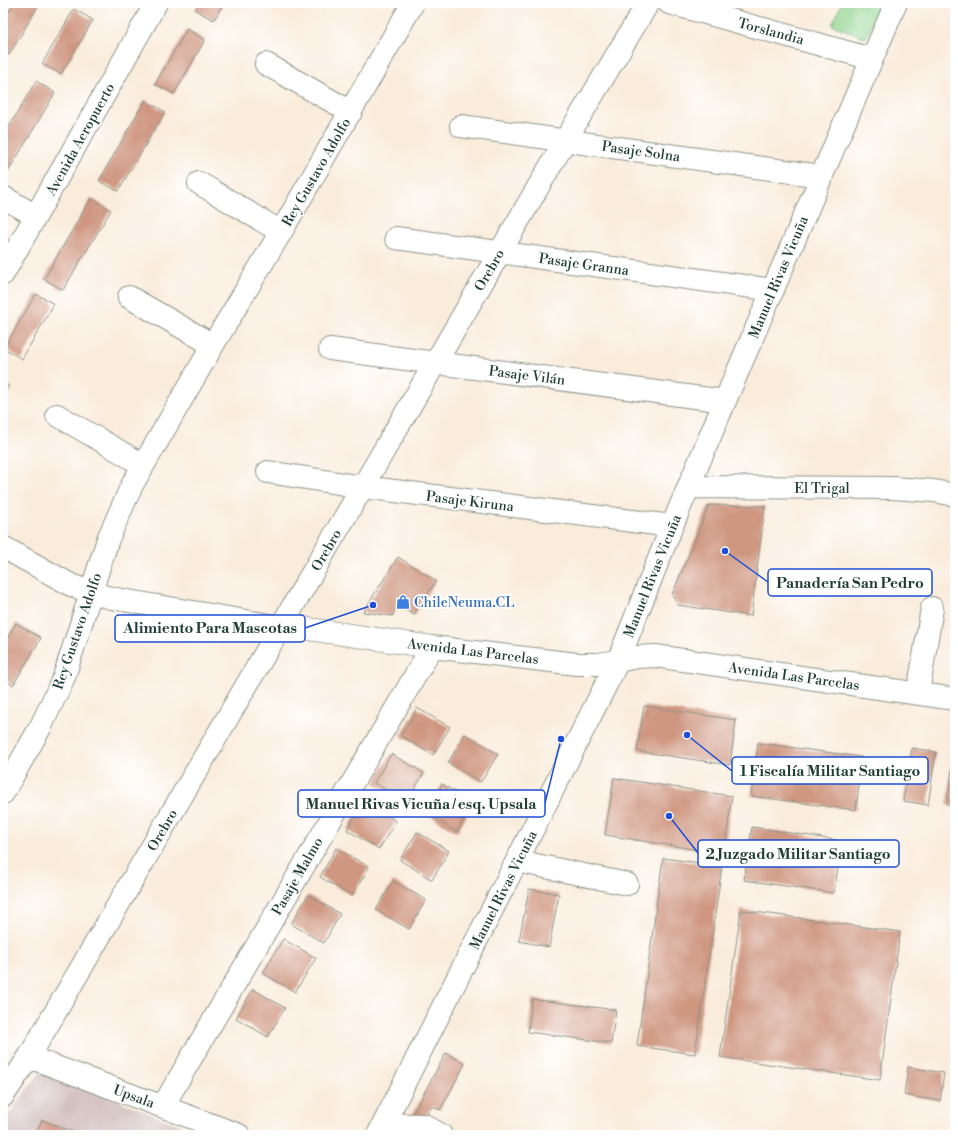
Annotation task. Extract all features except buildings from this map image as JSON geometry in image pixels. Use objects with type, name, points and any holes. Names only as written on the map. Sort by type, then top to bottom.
[{"type":"street","name":"Avenida Aeropuerto","points":[[3,274],[156,3]]},
{"type":"street","name":"Rey Gustavo Adolfo","points":[[3,793],[9,769],[41,726],[64,677],[108,539],[122,506],[143,465],[281,232],[413,3]]},
{"type":"street","name":"Orebro","points":[[3,1096],[29,1057],[565,141],[648,3]]},
{"type":"street","name":"Torslandia","points":[[670,3],[872,58]]},
{"type":"street","name":"Manuel Rivas Vicuña","points":[[381,1130],[618,661],[688,487],[896,3]]},
{"type":"street","name":"Rey Gustavo Adolfo","points":[[266,64],[350,112]]},
{"type":"street","name":"Pasaje Solna","points":[[461,126],[821,176]]},
{"type":"street","name":"Rey Gustavo Adolfo","points":[[199,183],[281,232]]},
{"type":"street","points":[[3,197],[36,216]]},
{"type":"street","name":"Pasaje Granna","points":[[396,238],[773,290]]},
{"type":"street","points":[[129,297],[213,345]]},
{"type":"street","name":"Pasaje Vilán","points":[[330,349],[725,401]]},
{"type":"street","points":[[57,415],[143,465]]},
{"type":"street","name":"Pasaje Kiruna","points":[[268,472],[363,487],[672,526]]},
{"type":"street","name":"El Trigal","points":[[688,487],[893,488],[934,491],[955,495]]},
{"type":"street","name":"Avenida Las Parcelas","points":[[3,547],[66,582],[90,592],[111,598],[281,627],[302,628],[432,647],[577,664],[598,664],[637,657],[655,656],[955,699]]},
{"type":"street","points":[[918,693],[932,608]]},
{"type":"street","name":"Pasaje Malmo","points":[[163,1106],[432,647]]},
{"type":"street","points":[[517,861],[627,884]]},
{"type":"street","name":"Upsala","points":[[29,1057],[239,1135]]},
{"type":"street","points":[[381,1130],[424,1125],[441,1135]]},
{"type":"shaded area","points":[[42,1070],[204,1135],[3,1135],[3,1122]]},
{"type":"green space","points":[[842,3],[881,3],[866,38],[832,25]]},
{"type":"place","name":"Panadería San Pedro","points":[[725,551]]},
{"type":"place","name":"ChileNeuma.CL","points":[[403,602]]},
{"type":"place","name":"Alimiento Para Mascotas","points":[[373,605]]},
{"type":"place","name":"1 Fiscalía Militar Santiago","points":[[687,735]]},
{"type":"place","name":"Manuel Rivas Vicuña / esq. Upsala","points":[[561,739]]},
{"type":"place","name":"2 Juzgado Militar Santiago","points":[[669,816]]}]
